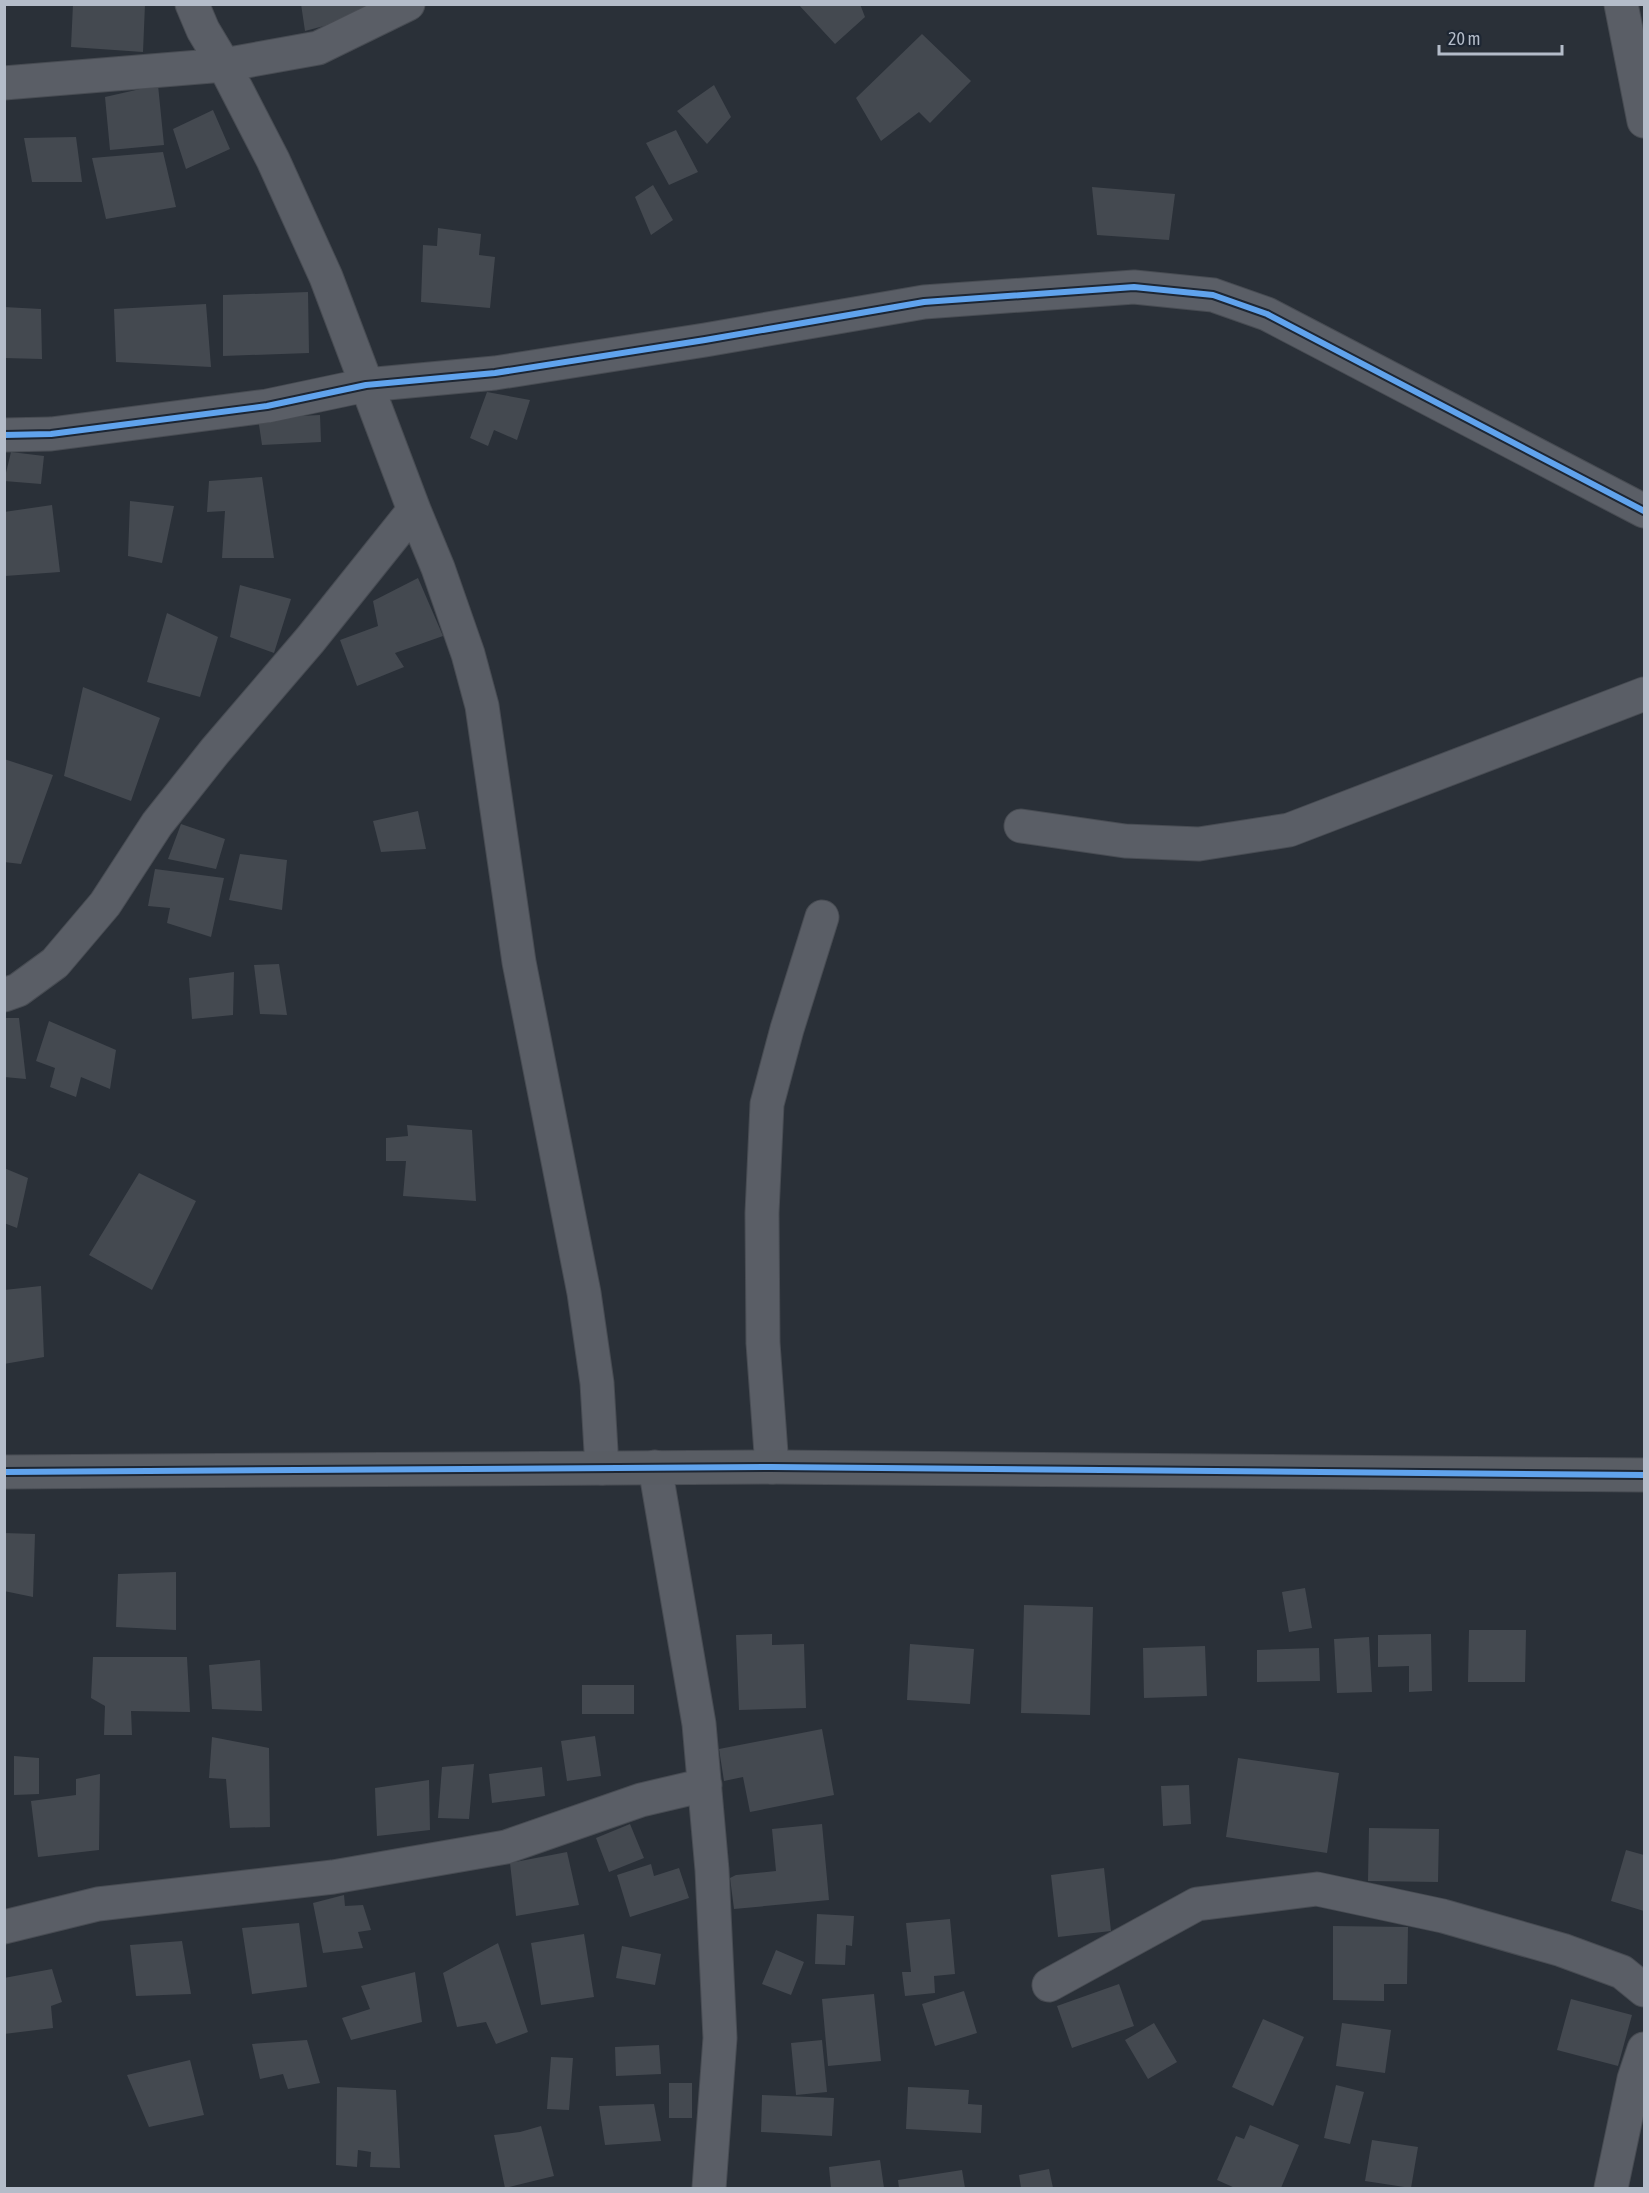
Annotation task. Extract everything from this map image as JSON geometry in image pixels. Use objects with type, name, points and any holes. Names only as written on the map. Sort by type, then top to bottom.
[{"type":"street","points":[[192,4],[202,30],[224,65],[273,160],[327,277],[366,385],[438,568],[468,654],[482,706],[519,963],[584,1293],[597,1383],[602,1468]]},
{"type":"street","points":[[4,83],[224,65],[318,48],[408,4]]},
{"type":"street","points":[[1621,4],[1644,122]]},
{"type":"street","points":[[4,435],[51,434],[267,406],[366,385],[495,373],[924,302],[1134,287],[1213,295],[1267,314],[1644,511]]},
{"type":"street","points":[[4,995],[18,990],[56,963],[105,904],[157,824],[414,510]]},
{"type":"street","points":[[1021,826],[1125,841],[1198,844],[1289,830],[1644,694]]},
{"type":"street","points":[[772,1467],[763,1343],[762,1214],[767,1104],[787,1029],[822,917]]},
{"type":"street","points":[[655,1467],[699,1724],[705,1785],[717,1949],[720,2038],[709,2188]]},
{"type":"street","points":[[4,1472],[772,1467],[1644,1475]]},
{"type":"street","points":[[4,1927],[98,1904],[333,1877],[506,1847],[641,1800],[705,1785]]},
{"type":"street","points":[[1049,1985],[1197,1904],[1317,1889],[1443,1916],[1563,1950],[1622,1972],[1644,1990]]},
{"type":"street","points":[[1611,2188],[1634,2079],[1644,2049]]},
{"type":"building","points":[[73,4],[145,4],[143,52],[71,47]]},
{"type":"building","points":[[301,4],[366,4],[369,14],[305,31]]},
{"type":"building","points":[[798,4],[860,4],[865,17],[835,44]]},
{"type":"building","points":[[922,34],[971,81],[930,123],[919,112],[881,141],[856,98]]},
{"type":"building","points":[[158,85],[164,145],[110,150],[105,97]]},
{"type":"building","points":[[714,85],[731,117],[707,144],[677,111]]},
{"type":"building","points":[[213,110],[230,149],[186,169],[173,129]]},
{"type":"building","points":[[676,130],[698,172],[669,185],[646,143]]},
{"type":"building","points":[[76,137],[82,182],[32,182],[24,138]]},
{"type":"building","points":[[163,152],[176,207],[106,219],[92,158]]},
{"type":"building","points":[[653,185],[673,220],[651,235],[635,197]]},
{"type":"building","points":[[1092,187],[1175,194],[1169,240],[1097,235]]},
{"type":"building","points":[[438,228],[481,234],[479,255],[495,257],[490,308],[421,302],[423,245],[437,246]]},
{"type":"building","points":[[308,292],[309,353],[223,356],[223,295]]},
{"type":"building","points":[[206,304],[211,367],[116,362],[114,309]]},
{"type":"building","points":[[4,307],[41,309],[42,359],[4,358]]},
{"type":"building","points":[[487,392],[530,400],[517,440],[494,430],[488,446],[470,438]]},
{"type":"building","points":[[320,415],[321,442],[262,445],[258,418]]},
{"type":"building","points":[[11,452],[44,456],[41,484],[4,481]]},
{"type":"building","points":[[262,477],[274,558],[222,558],[225,511],[207,512],[209,481]]},
{"type":"building","points":[[130,501],[174,506],[162,563],[128,556]]},
{"type":"building","points":[[52,505],[60,572],[5,576],[4,512]]},
{"type":"building","points":[[418,578],[443,636],[395,653],[404,667],[357,686],[340,640],[378,626],[373,601]]},
{"type":"building","points":[[240,585],[291,599],[274,653],[230,637]]},
{"type":"building","points":[[167,613],[218,637],[200,697],[147,682]]},
{"type":"building","points":[[83,687],[160,718],[131,801],[64,776]]},
{"type":"building","points":[[4,759],[53,775],[21,864],[4,862]]},
{"type":"building","points":[[418,811],[426,849],[381,852],[373,821]]},
{"type":"building","points":[[181,824],[225,839],[216,869],[168,859]]},
{"type":"building","points":[[240,854],[287,860],[282,910],[229,900]]},
{"type":"building","points":[[155,869],[224,878],[211,937],[167,923],[170,908],[148,906]]},
{"type":"building","points":[[279,964],[287,1015],[260,1014],[254,965]]},
{"type":"building","points":[[234,972],[233,1015],[192,1019],[189,978]]},
{"type":"building","points":[[4,1018],[19,1018],[26,1079],[4,1077]]},
{"type":"building","points":[[49,1021],[116,1050],[110,1089],[81,1077],[76,1097],[50,1087],[55,1068],[36,1061]]},
{"type":"building","points":[[407,1125],[472,1130],[476,1201],[403,1196],[406,1161],[386,1161],[386,1138],[408,1136]]},
{"type":"building","points":[[4,1168],[28,1178],[17,1228],[4,1223]]},
{"type":"building","points":[[139,1173],[196,1201],[152,1290],[89,1255]]},
{"type":"building","points":[[41,1286],[44,1357],[4,1364],[4,1290]]},
{"type":"building","points":[[4,1533],[35,1534],[33,1597],[4,1591]]},
{"type":"building","points":[[176,1572],[176,1630],[116,1627],[118,1574]]},
{"type":"building","points":[[1305,1588],[1312,1628],[1289,1632],[1282,1592]]},
{"type":"building","points":[[1024,1605],[1093,1607],[1090,1715],[1021,1713]]},
{"type":"building","points":[[1469,1630],[1526,1630],[1525,1682],[1468,1682]]},
{"type":"building","points":[[772,1634],[772,1645],[804,1644],[806,1708],[739,1710],[736,1635]]},
{"type":"building","points":[[1431,1634],[1432,1691],[1409,1692],[1409,1666],[1378,1667],[1378,1635]]},
{"type":"building","points":[[1369,1637],[1372,1692],[1337,1693],[1334,1639]]},
{"type":"building","points":[[910,1644],[974,1649],[970,1704],[907,1700]]},
{"type":"building","points":[[1205,1646],[1207,1696],[1144,1698],[1143,1648]]},
{"type":"building","points":[[1319,1648],[1320,1681],[1257,1682],[1257,1650]]},
{"type":"building","points":[[93,1657],[187,1657],[190,1712],[131,1711],[132,1735],[104,1735],[105,1706],[91,1698]]},
{"type":"building","points":[[260,1660],[262,1711],[212,1709],[209,1665]]},
{"type":"building","points":[[582,1685],[634,1685],[634,1714],[582,1714]]},
{"type":"building","points":[[822,1729],[834,1795],[750,1812],[743,1777],[724,1781],[719,1749]]},
{"type":"building","points":[[595,1736],[601,1776],[567,1781],[561,1741]]},
{"type":"building","points":[[212,1737],[269,1748],[270,1827],[230,1828],[226,1779],[209,1778]]},
{"type":"building","points":[[14,1756],[39,1758],[39,1794],[14,1795]]},
{"type":"building","points":[[1238,1758],[1339,1773],[1327,1853],[1226,1837]]},
{"type":"building","points":[[474,1764],[469,1819],[438,1818],[442,1767]]},
{"type":"building","points":[[542,1767],[545,1796],[492,1803],[489,1774]]},
{"type":"building","points":[[100,1774],[99,1850],[38,1857],[31,1801],[76,1795],[76,1779]]},
{"type":"building","points":[[429,1780],[430,1830],[377,1836],[375,1788]]},
{"type":"building","points":[[1189,1785],[1191,1824],[1163,1826],[1161,1786]]},
{"type":"building","points":[[630,1824],[644,1858],[609,1872],[596,1838]]},
{"type":"building","points":[[822,1824],[829,1900],[734,1909],[730,1878],[736,1875],[776,1871],[772,1829]]},
{"type":"building","points":[[1369,1828],[1439,1829],[1438,1882],[1368,1881]]},
{"type":"building","points":[[1626,1850],[1644,1855],[1644,1911],[1611,1901]]},
{"type":"building","points":[[567,1852],[579,1905],[516,1916],[510,1863]]},
{"type":"building","points":[[651,1864],[654,1876],[679,1868],[689,1898],[630,1917],[617,1875]]},
{"type":"building","points":[[1104,1868],[1111,1931],[1058,1937],[1051,1875]]},
{"type":"building","points":[[344,1895],[345,1906],[363,1905],[371,1930],[358,1932],[363,1948],[323,1953],[313,1903]]},
{"type":"building","points":[[817,1914],[854,1916],[852,1946],[846,1945],[845,1965],[815,1964]]},
{"type":"building","points":[[950,1919],[955,1974],[934,1976],[935,1993],[905,1996],[902,1972],[911,1972],[906,1923]]},
{"type":"building","points":[[299,1923],[307,1987],[252,1994],[242,1928]]},
{"type":"building","points":[[1333,1926],[1408,1927],[1407,1984],[1384,1984],[1384,2001],[1333,2000]]},
{"type":"building","points":[[584,1934],[594,1997],[541,2005],[531,1943]]},
{"type":"building","points":[[182,1941],[191,1994],[136,1996],[130,1945]]},
{"type":"building","points":[[498,1943],[528,2032],[496,2044],[486,2022],[457,2027],[443,1973]]},
{"type":"building","points":[[622,1946],[661,1954],[655,1985],[616,1978]]},
{"type":"building","points":[[776,1950],[804,1962],[791,1995],[762,1984]]},
{"type":"building","points":[[52,1969],[62,2002],[51,2006],[53,2028],[4,2034],[4,1978]]},
{"type":"building","points":[[415,1972],[422,2022],[351,2040],[342,2018],[370,2009],[361,1986]]},
{"type":"building","points":[[1119,1984],[1134,2026],[1072,2048],[1057,2006]]},
{"type":"building","points":[[964,1991],[977,2033],[935,2046],[922,2004]]},
{"type":"building","points":[[874,1994],[881,2061],[828,2066],[822,1999]]},
{"type":"building","points":[[1571,1999],[1632,2015],[1618,2066],[1557,2050]]},
{"type":"building","points":[[1263,2019],[1304,2037],[1273,2106],[1232,2087]]},
{"type":"building","points":[[1154,2023],[1177,2062],[1148,2079],[1125,2040]]},
{"type":"building","points":[[1342,2023],[1391,2030],[1385,2073],[1336,2066]]},
{"type":"building","points":[[307,2040],[320,2083],[288,2089],[283,2074],[260,2079],[252,2044]]},
{"type":"building","points":[[822,2040],[827,2092],[796,2095],[791,2043]]},
{"type":"building","points":[[659,2045],[661,2074],[616,2076],[615,2047]]},
{"type":"building","points":[[551,2057],[573,2058],[569,2110],[547,2109]]},
{"type":"building","points":[[190,2060],[204,2115],[149,2127],[127,2075]]},
{"type":"building","points":[[669,2083],[692,2083],[692,2118],[669,2118]]},
{"type":"building","points":[[1336,2085],[1364,2092],[1350,2144],[1324,2138]]},
{"type":"building","points":[[337,2087],[396,2090],[400,2168],[370,2167],[371,2152],[358,2150],[357,2167],[336,2165]]},
{"type":"building","points":[[908,2087],[969,2090],[968,2104],[982,2105],[981,2133],[906,2129]]},
{"type":"building","points":[[762,2095],[834,2098],[832,2136],[761,2132]]},
{"type":"building","points":[[654,2104],[661,2141],[605,2145],[599,2106]]},
{"type":"building","points":[[1250,2125],[1299,2145],[1281,2188],[1235,2188],[1217,2180],[1236,2136],[1244,2139]]},
{"type":"building","points":[[541,2126],[554,2176],[505,2188],[494,2135],[520,2132]]},
{"type":"building","points":[[1372,2140],[1418,2147],[1411,2188],[1365,2181]]},
{"type":"building","points":[[880,2160],[884,2188],[831,2188],[829,2167]]},
{"type":"building","points":[[1049,2169],[1053,2188],[1021,2188],[1019,2175]]},
{"type":"building","points":[[962,2170],[965,2188],[899,2188],[898,2180]]},
{"type":"cycle path","points":[[4,435],[51,434],[267,406],[366,385],[495,373],[924,302],[1134,287],[1213,295],[1267,314],[1644,511]]},
{"type":"cycle path","points":[[4,1472],[772,1467],[1644,1475]]}]
